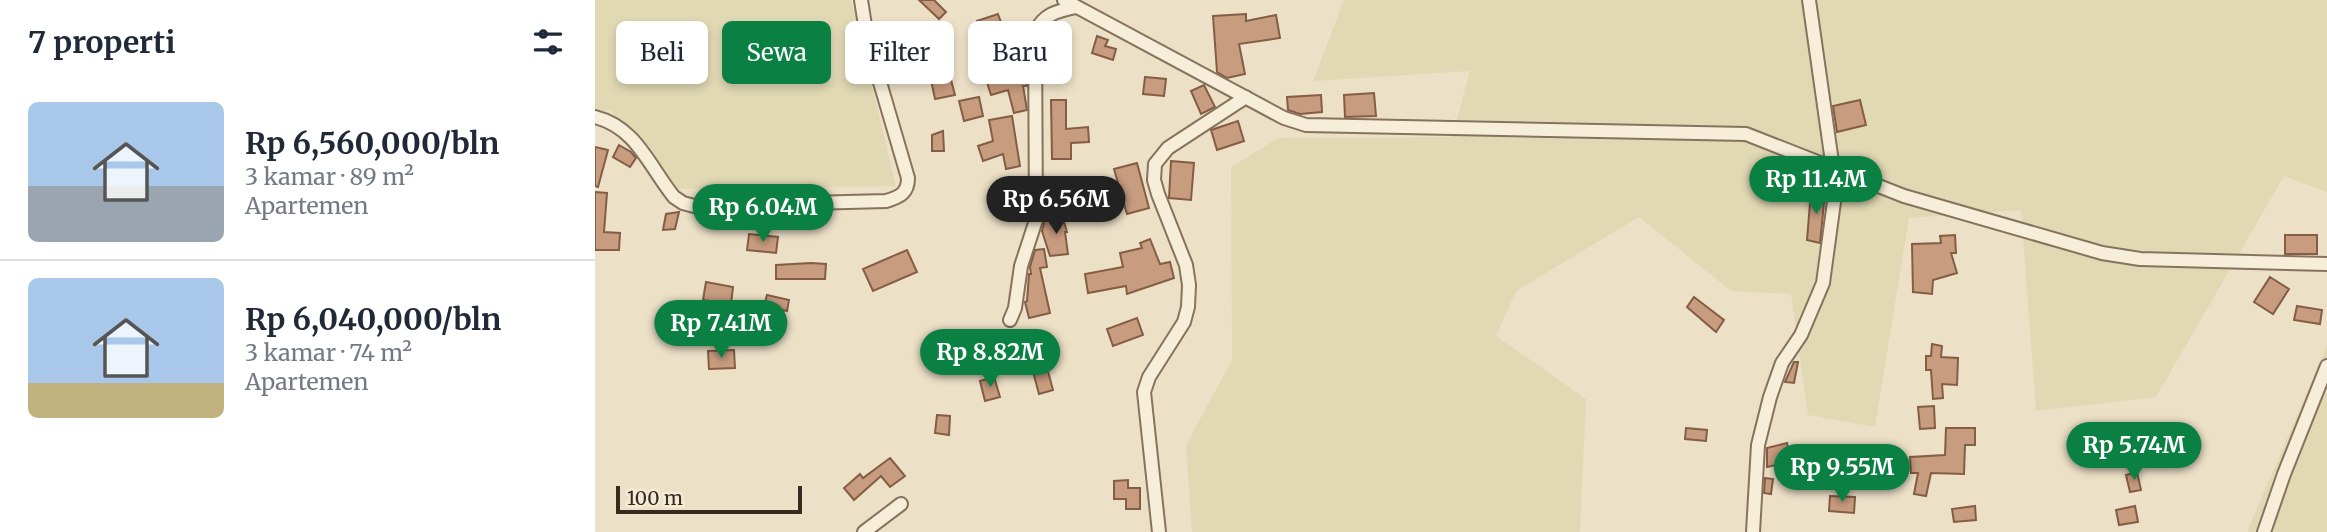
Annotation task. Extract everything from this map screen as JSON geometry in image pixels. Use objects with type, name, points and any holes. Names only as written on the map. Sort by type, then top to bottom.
[{"type":"street","points":[[595,117],[615,124],[633,138],[674,197],[694,206],[886,201],[895,198],[903,194],[908,186],[908,178],[867,38],[861,0]]},
{"type":"street","points":[[1064,0],[1285,118],[1319,126],[1729,132],[1761,139],[1904,196],[2102,253],[2140,259],[2327,264]]},
{"type":"street","points":[[1753,532],[1759,444],[1770,397],[1782,363],[1801,335],[1822,283],[1834,202],[1833,169],[1809,0]]},
{"type":"street","points":[[1010,320],[1015,308],[1021,266],[1036,220],[1035,33],[1044,19],[1061,10],[1076,7]]},
{"type":"street","points":[[1159,532],[1143,391],[1184,322],[1189,285],[1186,265],[1154,180],[1155,164],[1168,148],[1247,97]]},
{"type":"street","points":[[2264,532],[2327,366]]},
{"type":"street","points":[[864,532],[901,504]]},
{"type":"shaded area","points":[[595,0],[851,0],[856,21],[845,21],[845,84],[871,84],[896,186],[671,189],[610,110],[595,112]]},
{"type":"shaded area","points":[[1344,0],[2327,0],[2327,192],[2284,176],[2156,397],[2036,411],[2021,210],[1909,218],[1875,427],[1808,415],[1791,294],[1731,291],[1639,217],[1516,291],[1496,336],[1586,399],[1580,532],[1192,532],[1186,445],[1232,360],[1231,167],[1278,138],[1452,137],[1470,71],[1313,81]]},
{"type":"shaded area","points":[[2327,346],[2327,532],[2248,532],[2249,527]]},
{"type":"building","points":[[919,0],[934,0],[946,12],[939,19]]},
{"type":"building","points":[[998,14],[1001,21],[977,21]]},
{"type":"building","points":[[1246,14],[1246,21],[1276,15],[1280,38],[1239,44],[1245,74],[1227,78],[1217,72],[1213,16]]},
{"type":"building","points":[[1097,36],[1108,40],[1105,46],[1116,49],[1113,60],[1092,53]]},
{"type":"building","points":[[1145,77],[1166,79],[1164,96],[1143,94]]},
{"type":"building","points":[[932,84],[952,84],[955,95],[935,99]]},
{"type":"building","points":[[988,84],[1027,84],[1023,86],[1027,110],[1014,113],[1008,90],[991,95]]},
{"type":"building","points":[[1204,85],[1215,107],[1201,114],[1191,91]]},
{"type":"building","points":[[1374,93],[1376,116],[1345,117],[1344,95]]},
{"type":"building","points":[[1321,95],[1322,112],[1300,114],[1288,110],[1287,97]]},
{"type":"building","points":[[979,97],[983,116],[964,121],[959,101]]},
{"type":"building","points":[[1051,100],[1066,100],[1066,129],[1088,127],[1089,142],[1071,143],[1071,159],[1052,159]]},
{"type":"building","points":[[1860,100],[1866,125],[1837,132],[1833,106]]},
{"type":"building","points":[[1012,116],[1020,166],[1006,169],[1003,154],[983,161],[978,146],[993,141],[989,120]]},
{"type":"building","points":[[1238,121],[1244,141],[1217,150],[1211,130]]},
{"type":"building","points":[[943,131],[944,151],[932,151],[932,135]]},
{"type":"building","points":[[619,145],[636,158],[630,167],[613,157]]},
{"type":"building","points":[[595,147],[608,150],[598,187],[595,186]]},
{"type":"building","points":[[1171,161],[1194,163],[1191,200],[1169,198]]},
{"type":"building","points":[[1137,163],[1149,208],[1127,214],[1114,169]]},
{"type":"building","points":[[1075,178],[1077,198],[1054,200],[1053,181]]},
{"type":"building","points":[[1093,190],[1098,211],[1084,215],[1079,193]]},
{"type":"building","points":[[1811,191],[1825,193],[1820,243],[1807,240]]},
{"type":"building","points":[[595,192],[607,193],[604,232],[620,233],[619,250],[595,250]]},
{"type":"building","points":[[679,212],[675,229],[663,230],[666,214]]},
{"type":"building","points":[[1062,215],[1067,232],[1068,254],[1050,256],[1042,231],[1045,220]]},
{"type":"building","points":[[749,234],[778,237],[776,253],[747,250]]},
{"type":"building","points":[[1955,235],[1956,253],[1951,253],[1957,273],[1933,280],[1932,294],[1913,292],[1912,244],[1941,243],[1940,236]]},
{"type":"building","points":[[2285,235],[2317,235],[2317,254],[2285,254]]},
{"type":"building","points":[[1150,239],[1160,264],[1170,262],[1174,278],[1127,294],[1126,286],[1088,293],[1085,274],[1123,267],[1120,253],[1142,248],[1140,243]]},
{"type":"building","points":[[1044,249],[1047,267],[1040,268],[1050,313],[1029,318],[1025,302],[1030,267],[1035,250]]},
{"type":"building","points":[[907,250],[917,272],[873,291],[863,269]]},
{"type":"building","points":[[826,264],[825,279],[776,279],[776,265]]},
{"type":"building","points":[[2270,277],[2289,289],[2273,314],[2254,302]]},
{"type":"building","points":[[706,282],[733,287],[731,304],[703,300]]},
{"type":"building","points":[[767,295],[789,300],[787,311],[764,306]]},
{"type":"building","points":[[1694,297],[1724,320],[1716,332],[1687,307]]},
{"type":"building","points":[[2297,306],[2322,310],[2320,324],[2294,320]]},
{"type":"building","points":[[1137,318],[1143,335],[1113,346],[1107,329]]},
{"type":"building","points":[[1932,344],[1942,346],[1941,357],[1958,358],[1957,385],[1942,384],[1943,398],[1933,399],[1931,370],[1926,370],[1926,356],[1931,356]]},
{"type":"building","points":[[734,350],[735,368],[709,369],[708,351]]},
{"type":"building","points":[[1794,362],[1798,362],[1794,383],[1785,382]]},
{"type":"building","points":[[1046,364],[1053,390],[1039,394],[1032,368]]},
{"type":"building","points":[[994,377],[1000,397],[985,401],[980,381]]},
{"type":"building","points":[[1934,406],[1935,428],[1920,429],[1918,407]]},
{"type":"building","points":[[937,415],[950,416],[949,435],[935,433]]},
{"type":"building","points":[[1686,428],[1707,430],[1706,441],[1685,439]]},
{"type":"building","points":[[1946,428],[1975,428],[1975,445],[1965,445],[1964,474],[1931,473],[1926,496],[1914,494],[1918,473],[1911,473],[1910,457],[1945,455]]},
{"type":"building","points":[[1787,443],[1791,462],[1767,467],[1767,448]]},
{"type":"building","points":[[890,458],[905,476],[890,487],[881,476],[854,500],[844,488],[860,474],[863,478]]},
{"type":"building","points":[[2137,472],[2141,490],[2130,492],[2126,475]]},
{"type":"building","points":[[1765,478],[1773,479],[1771,494],[1764,493]]},
{"type":"building","points":[[1128,480],[1128,488],[1140,488],[1140,509],[1126,509],[1126,499],[1114,499],[1114,481]]},
{"type":"building","points":[[1830,496],[1855,497],[1854,513],[1829,511]]},
{"type":"building","points":[[1975,506],[1976,520],[1954,522],[1952,509]]},
{"type":"building","points":[[2135,506],[2138,522],[2119,525],[2116,510]]}]
